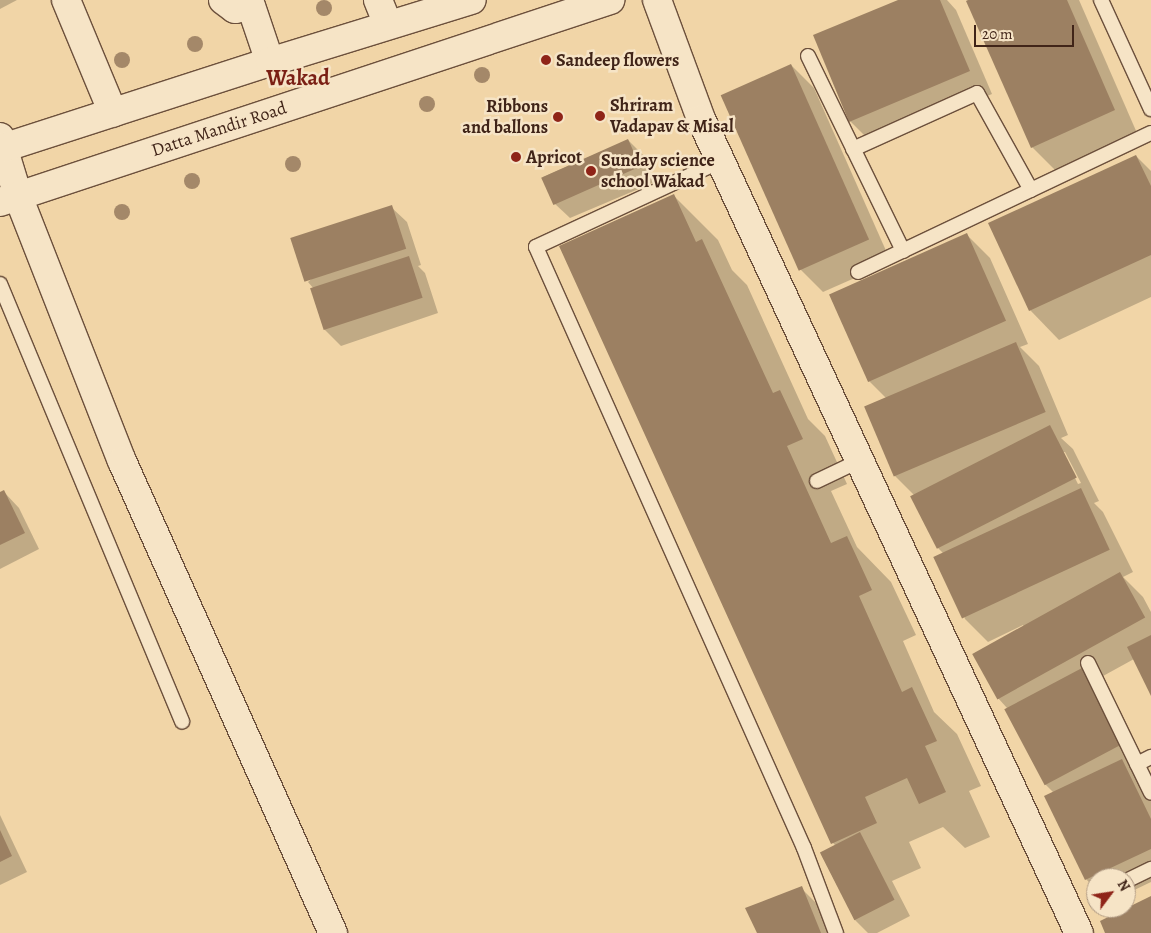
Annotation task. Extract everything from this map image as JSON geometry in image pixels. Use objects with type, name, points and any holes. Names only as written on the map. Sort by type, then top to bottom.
[{"type":"street","points":[[66,0],[113,113]]},
{"type":"street","points":[[223,0],[235,9],[250,3],[270,62]]},
{"type":"street","points":[[378,0],[388,25]]},
{"type":"street","points":[[333,933],[122,461],[9,199],[1,144],[113,113],[270,62],[472,0]]},
{"type":"street","name":"Datta Mandir Road","points":[[9,199],[610,0]]},
{"type":"street","points":[[657,0],[701,119],[1079,933]]},
{"type":"lane","points":[[1100,0],[1151,109]]},
{"type":"lane","points":[[808,56],[903,251]]},
{"type":"lane","points":[[854,149],[977,93],[1031,190]]},
{"type":"lane","points":[[858,272],[1151,133]]},
{"type":"lane","points":[[721,161],[536,247],[804,848],[836,933]]},
{"type":"lane","points":[[0,284],[182,722]]},
{"type":"lane","points":[[816,481],[859,461]]},
{"type":"lane","points":[[1088,663],[1151,793]]},
{"type":"lane","points":[[1137,764],[1151,757]]},
{"type":"lane","points":[[1136,877],[1151,870]]},
{"type":"building","points":[[898,0],[940,0],[970,71],[849,122],[813,35]]},
{"type":"building","points":[[1067,0],[1115,110],[1031,148],[966,1]]},
{"type":"building","points":[[791,64],[869,239],[799,271],[721,95]]},
{"type":"building","name":"Sunday science school Wakad","points":[[628,139],[640,166],[553,205],[541,178]]},
{"type":"building","points":[[1136,155],[1151,186],[1151,255],[1029,311],[988,223]]},
{"type":"building","points":[[674,194],[696,242],[702,239],[773,393],[780,390],[803,439],[787,446],[831,543],[847,536],[872,590],[859,596],[902,692],[912,687],[937,741],[925,746],[946,792],[919,804],[907,778],[865,797],[877,823],[831,844],[559,246]]},
{"type":"building","points":[[392,205],[406,249],[304,282],[290,238]]},
{"type":"building","points":[[967,233],[1006,321],[868,382],[829,294]]},
{"type":"building","points":[[409,256],[423,298],[324,330],[310,288]]},
{"type":"building","points":[[1016,342],[1046,412],[894,476],[864,406]]},
{"type":"building","points":[[1050,425],[1077,478],[937,549],[910,496]]},
{"type":"building","points":[[1081,488],[1110,550],[962,619],[933,557]]},
{"type":"building","points":[[4,490],[25,533],[0,545],[0,492]]},
{"type":"building","points":[[1120,572],[1145,617],[997,699],[972,654]]},
{"type":"building","points":[[1151,635],[1151,696],[1127,647]]},
{"type":"building","points":[[1082,668],[1122,744],[1045,785],[1004,709]]},
{"type":"building","points":[[1122,759],[1151,819],[1151,849],[1111,868],[1086,868],[1085,880],[1044,796]]},
{"type":"building","points":[[0,830],[12,856],[0,862]]},
{"type":"building","points":[[860,832],[895,900],[854,920],[820,852]]},
{"type":"building","points":[[802,886],[821,933],[757,933],[745,908]]},
{"type":"building","points":[[1151,896],[1151,933],[1105,933],[1100,921],[1106,918],[1136,918],[1136,903]]},
{"type":"place","name":"Sandeep flowers","points":[[546,60]]},
{"type":"place","name":"Shriram Vadapav & Misal","points":[[600,116]]},
{"type":"place","name":"Ribbons and ballons","points":[[558,117]]},
{"type":"place","name":"Apricot","points":[[516,157]]},
{"type":"place","name":"Sunday science school Wakad","points":[[591,171]]},
{"type":"district","name":"Wakad","points":[[298,79]]}]
